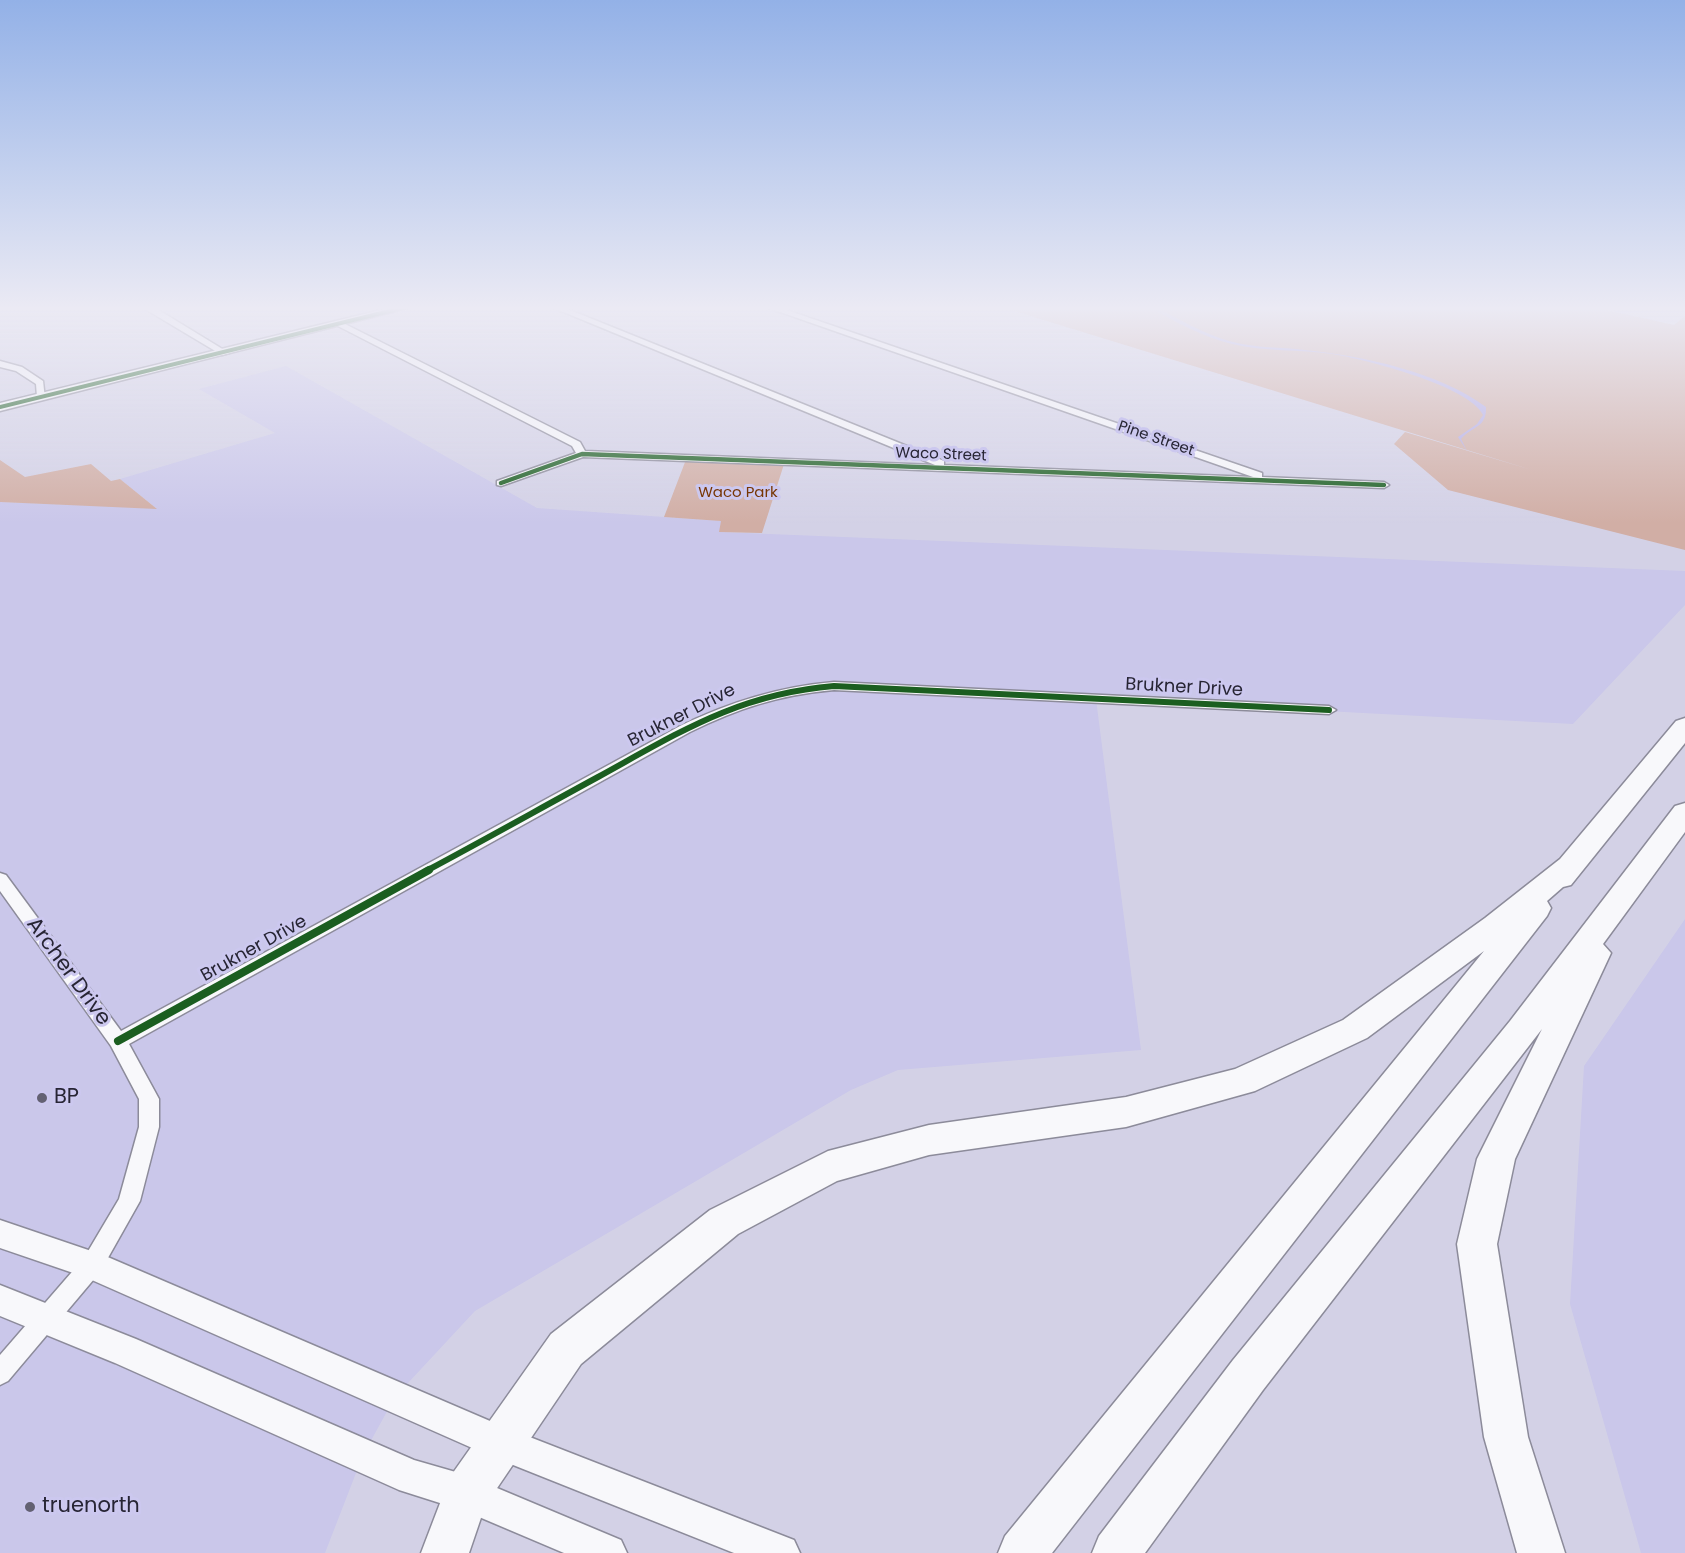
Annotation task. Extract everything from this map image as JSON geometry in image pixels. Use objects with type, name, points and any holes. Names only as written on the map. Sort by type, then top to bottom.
[{"type":"highway","points":[[1022,1553],[1571,865],[1685,726]]},
{"type":"highway","points":[[1116,1553],[1248,1375],[1522,1030],[1685,812]]},
{"type":"highway","points":[[445,1553],[466,1493],[567,1349],[724,1222],[828,1167],[929,1140],[1126,1112],[1243,1081],[1355,1029],[1496,926],[1571,865]]},
{"type":"highway","points":[[1541,1553],[1506,1437],[1478,1244],[1496,1159],[1626,891]]},
{"type":"main road","points":[[0,407],[117,378]]},
{"type":"main road","points":[[0,1234],[92,1265],[500,1443],[781,1553]]},
{"type":"main road","points":[[0,1300],[124,1350],[412,1477],[466,1493],[608,1553]]},
{"type":"street","points":[[33,378],[40,383],[42,397]]},
{"type":"street","points":[[446,378],[576,444],[582,454]]},
{"type":"street","points":[[731,378],[952,468]]},
{"type":"street","name":"Pine Street","points":[[977,378],[1272,480]]},
{"type":"street","name":"Waco Street","points":[[501,483],[582,454],[1384,485]]},
{"type":"street","name":"Brukner Drive","points":[[118,1041],[685,729],[746,700],[787,689],[834,686],[1329,710]]},
{"type":"street","name":"Archer Drive","points":[[0,879],[118,1041],[149,1099],[149,1127],[129,1202],[92,1265],[0,1372]]},
{"type":"shaded area","points":[[239,378],[308,378],[537,508],[721,521],[720,532],[1685,571],[1685,605],[1573,724],[1096,699],[1141,1050],[898,1070],[851,1090],[475,1311],[395,1397],[363,1455],[325,1553],[0,1553],[0,502],[156,508],[120,479],[275,433],[199,389]]},
{"type":"shaded area","points":[[1422,378],[1432,378],[1446,384],[1486,407],[1486,414],[1481,423],[1461,439],[1467,451],[1458,437],[1477,424],[1483,415],[1474,404],[1438,384]]},
{"type":"shaded area","points":[[1685,919],[1685,1553],[1641,1553],[1570,1304],[1584,1066]]},
{"type":"green space","points":[[1234,378],[1685,378],[1685,550],[1448,490],[1394,444],[1405,432],[1532,470]]},
{"type":"green space","name":"Waco Park","points":[[687,457],[785,461],[762,533],[719,532],[721,521],[664,517]]},
{"type":"green space","points":[[0,460],[25,477],[91,464],[111,481],[120,479],[157,509],[0,502]]},
{"type":"cycle path","points":[[0,407],[116,378]]},
{"type":"cycle path","points":[[501,483],[582,454],[1384,485]]},
{"type":"cycle path","points":[[118,1041],[685,729],[757,698],[792,690],[834,686],[1329,710]]},
{"type":"place","name":"BP","points":[[42,1098]]},
{"type":"place","name":"truenorth","points":[[30,1507]]}]
